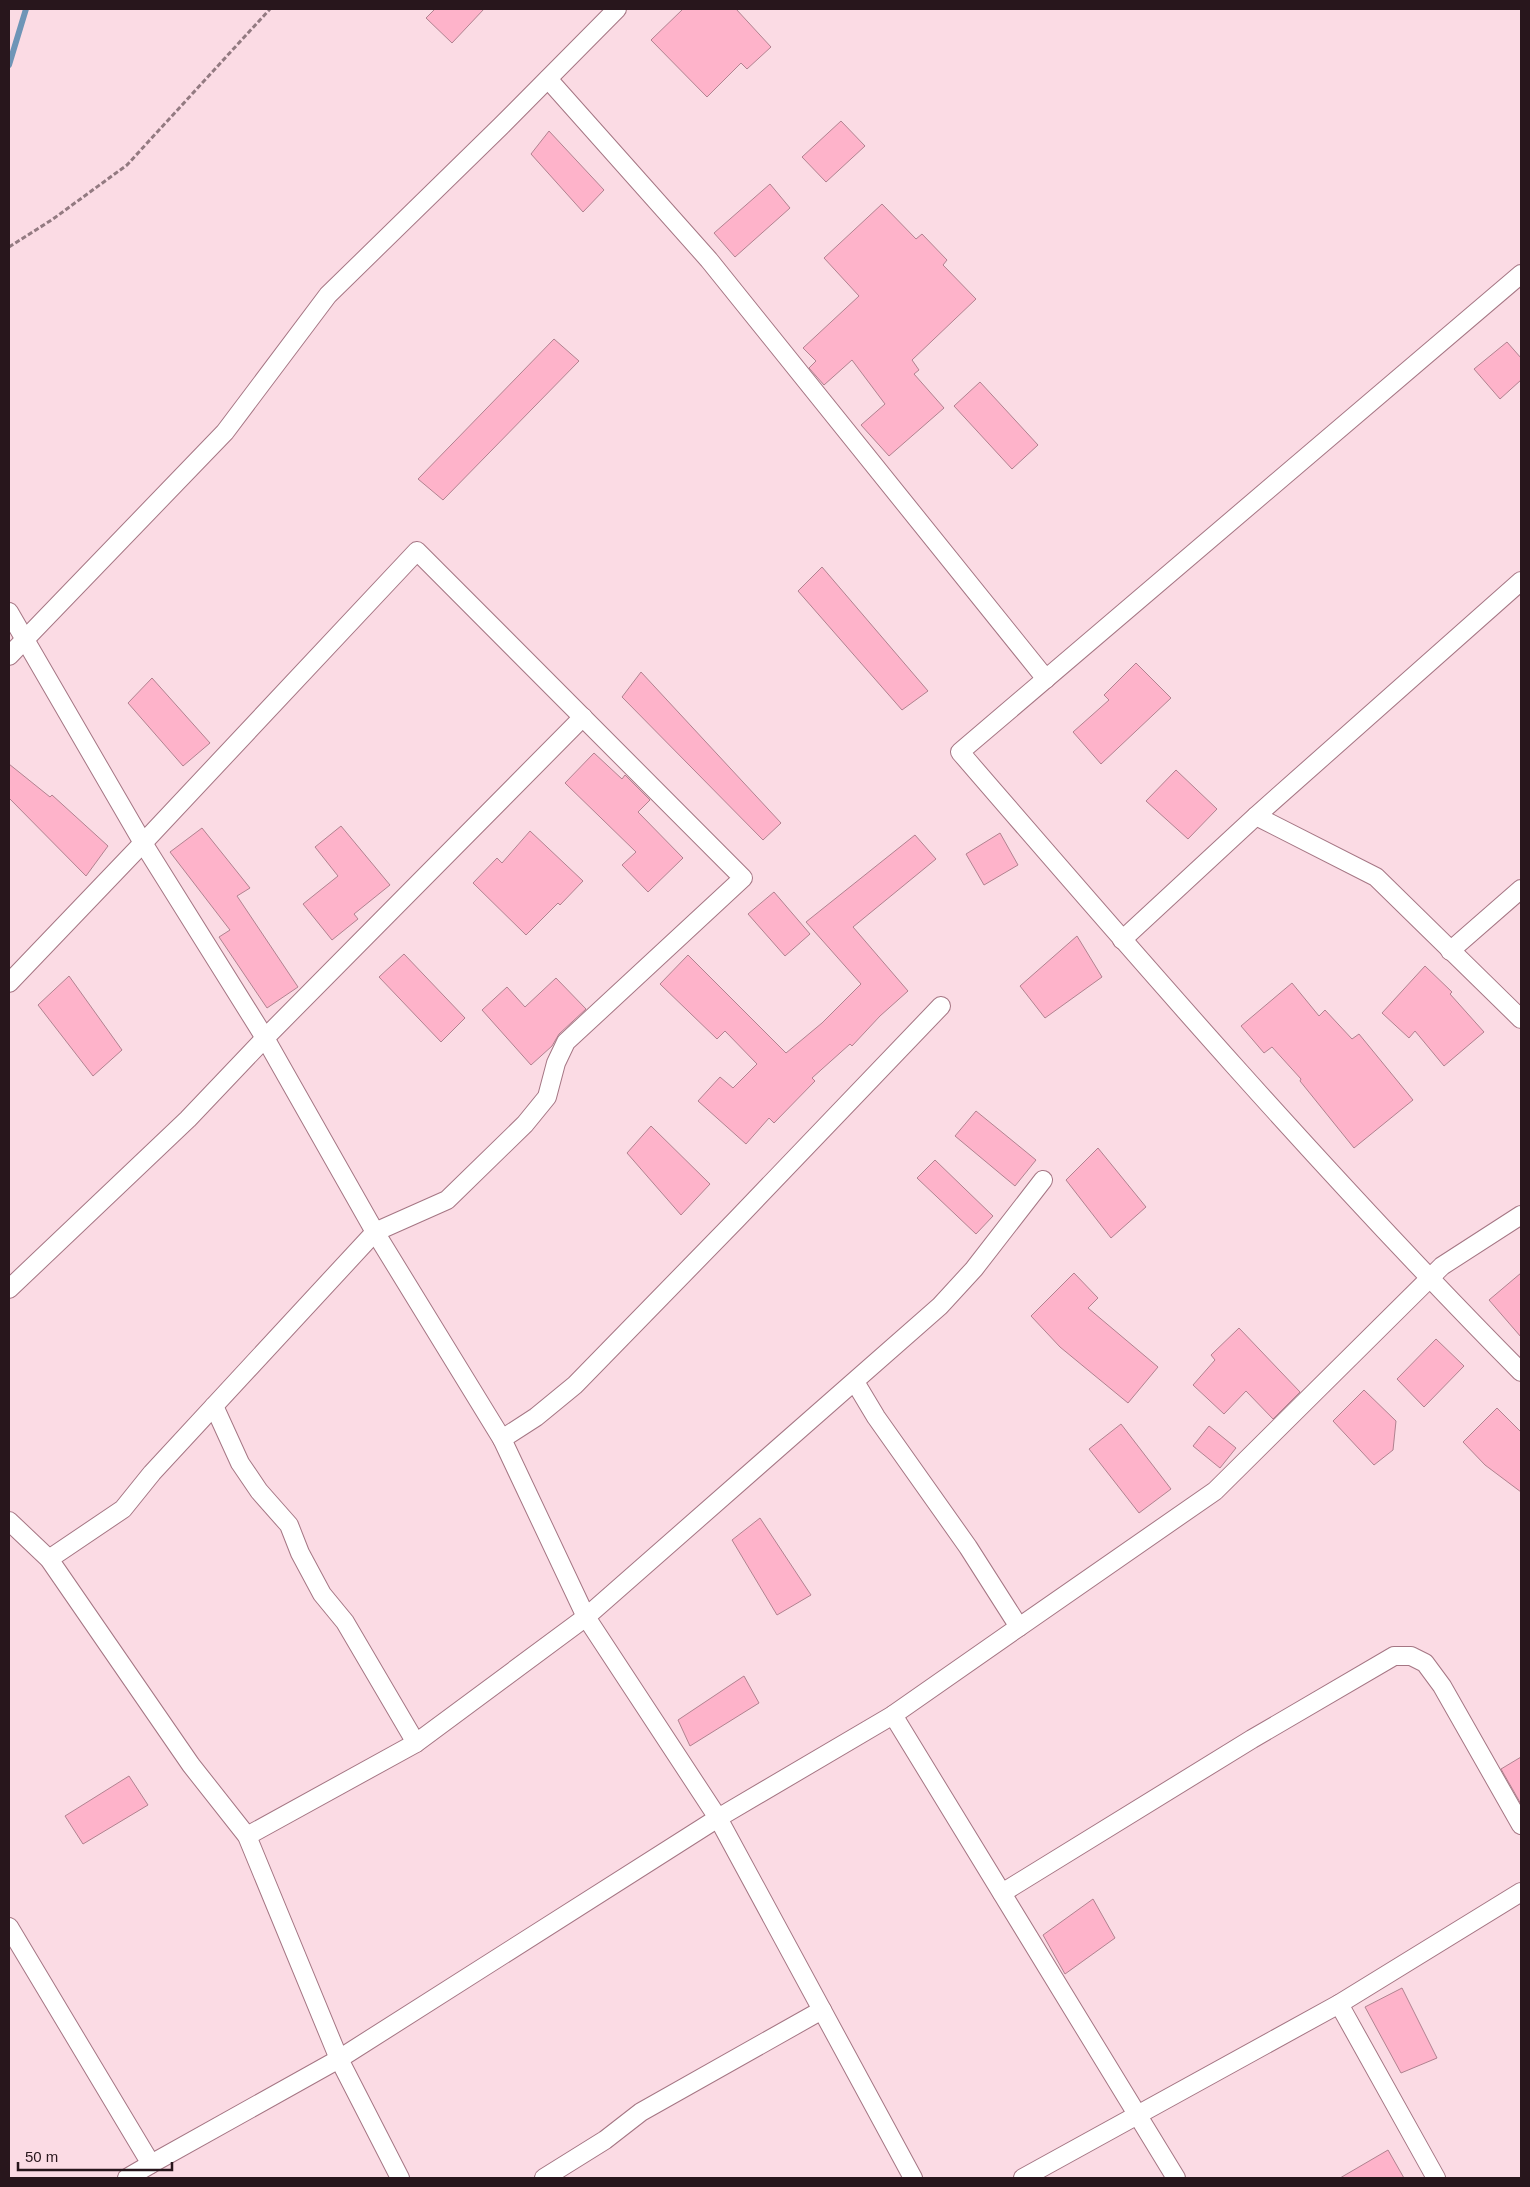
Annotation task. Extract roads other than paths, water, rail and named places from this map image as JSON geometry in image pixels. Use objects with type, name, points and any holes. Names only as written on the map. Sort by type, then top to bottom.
[{"type":"street","points":[[9,656],[225,432],[328,295],[617,9]]},
{"type":"street","points":[[548,79],[709,260],[1046,679]]},
{"type":"street","points":[[1521,274],[960,752],[1122,940],[1429,1279],[1521,1372]]},
{"type":"street","points":[[9,983],[144,843],[417,551],[743,878],[566,1042],[556,1063],[547,1097],[525,1124],[447,1200],[374,1232],[152,1473],[123,1509],[49,1559]]},
{"type":"street","points":[[1122,940],[1256,816],[1521,581]]},
{"type":"street","points":[[9,612],[144,843],[265,1038],[374,1232],[502,1439],[586,1617],[718,1818],[913,2178]]},
{"type":"street","points":[[9,1290],[188,1120],[265,1038],[583,717]]},
{"type":"street","points":[[1256,816],[1376,877],[1521,1019]]},
{"type":"street","points":[[1450,951],[1521,889]]},
{"type":"street","points":[[502,1439],[536,1417],[575,1385],[730,1227],[941,1006]]},
{"type":"street","points":[[247,1836],[416,1743],[586,1617],[940,1306],[974,1270],[1043,1180]]},
{"type":"street","points":[[128,2178],[340,2059],[718,1818],[893,1715],[1215,1491],[1442,1266],[1521,1215]]},
{"type":"street","points":[[855,1382],[876,1417],[968,1546],[1019,1627]]},
{"type":"street","points":[[214,1406],[240,1462],[259,1491],[289,1525],[300,1553],[322,1594],[345,1622],[416,1743]]},
{"type":"street","points":[[9,1521],[49,1559],[191,1765],[247,1836],[340,2059],[400,2178]]},
{"type":"street","points":[[1002,1893],[1252,1739],[1394,1656],[1411,1656],[1425,1663],[1442,1686],[1521,1825]]},
{"type":"street","points":[[893,1715],[1176,2178]]},
{"type":"street","points":[[1023,2178],[1339,2004],[1521,1892]]},
{"type":"street","points":[[9,1926],[151,2164]]},
{"type":"street","points":[[1339,2004],[1436,2178]]},
{"type":"street","points":[[544,2178],[605,2140],[641,2112],[822,2010]]},
{"type":"waterway","points":[[9,65],[26,9]]}]
